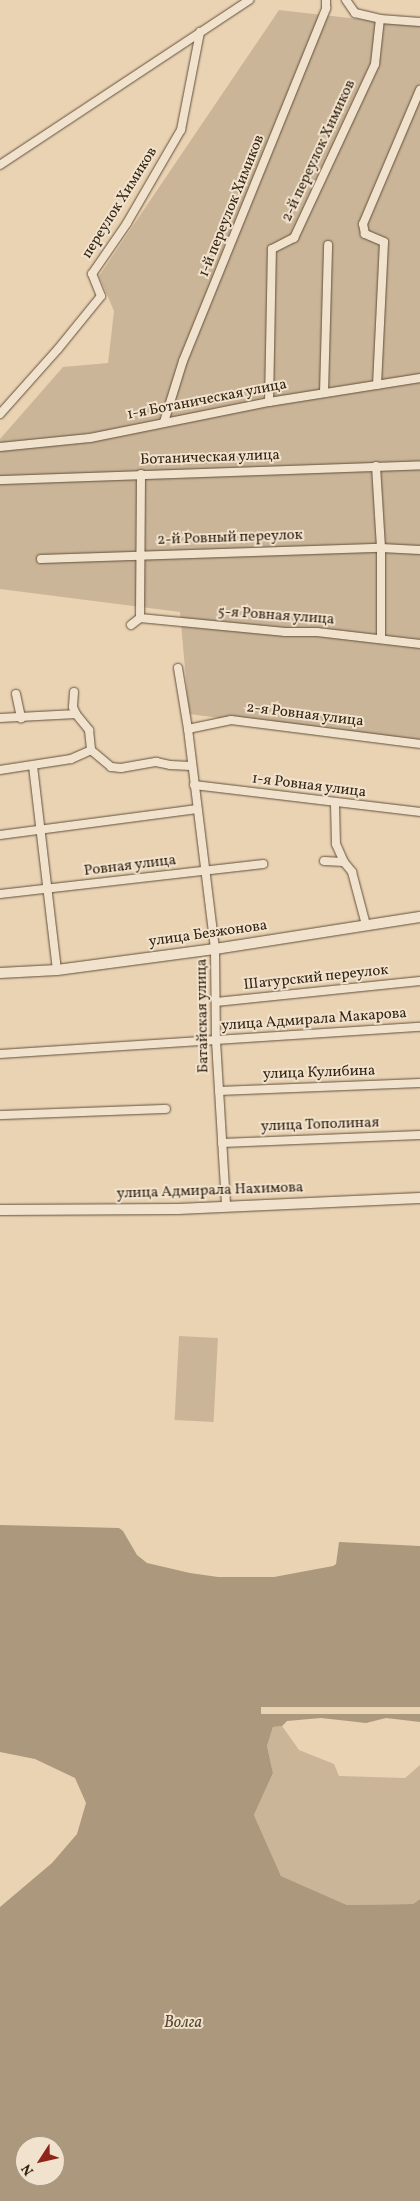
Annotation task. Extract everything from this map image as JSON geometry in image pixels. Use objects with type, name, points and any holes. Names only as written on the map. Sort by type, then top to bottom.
[{"type":"street","points":[[0,165],[249,0]]},
{"type":"street","name":"1-й переулок Химиков","points":[[164,422],[184,362],[322,17],[326,0]]},
{"type":"street","points":[[346,0],[355,13],[380,20],[420,22]]},
{"type":"street","name":"2-й переулок Химиков","points":[[269,402],[272,249],[294,238],[375,64],[380,20]]},
{"type":"street","name":"переулок Химиков","points":[[0,414],[58,349],[101,296],[92,274],[128,223],[182,130],[200,32]]},
{"type":"street","points":[[377,386],[384,242],[366,234],[363,224],[420,90]]},
{"type":"street","points":[[324,392],[328,245]]},
{"type":"street","name":"1-я Ботаническая улица","points":[[0,447],[90,438],[269,402],[420,378]]},
{"type":"street","name":"Ботаническая улица","points":[[0,480],[420,465]]},
{"type":"street","points":[[376,466],[380,548],[381,639]]},
{"type":"street","points":[[131,625],[140,618],[141,474]]},
{"type":"street","name":"2-й Ровный переулок","points":[[41,559],[380,548],[420,550]]},
{"type":"street","name":"5-я Ровная улица","points":[[140,618],[285,632],[317,632],[420,644]]},
{"type":"street","name":"Батайская улица","points":[[178,668],[188,729],[191,766],[215,949],[216,1041],[226,1206]]},
{"type":"street","points":[[74,692],[73,707],[76,714],[87,724],[92,750],[111,767],[121,768],[151,762],[191,766]]},
{"type":"street","points":[[16,694],[21,718]]},
{"type":"street","points":[[0,718],[76,714]]},
{"type":"street","name":"2-я Ровная улица","points":[[188,729],[231,720],[420,744]]},
{"type":"street","points":[[0,770],[71,759],[92,750]]},
{"type":"street","points":[[33,766],[56,970]]},
{"type":"street","name":"1-я Ровная улица","points":[[194,786],[335,804],[420,812]]},
{"type":"street","points":[[335,804],[336,844],[344,862],[352,872],[366,925]]},
{"type":"street","points":[[0,835],[197,809]]},
{"type":"street","points":[[324,860],[344,862]]},
{"type":"street","name":"Ровная улица","points":[[0,894],[263,864]]},
{"type":"street","name":"улица Безжонова","points":[[0,973],[56,970],[215,949],[420,917]]},
{"type":"street","name":"Шатурский переулок","points":[[216,1002],[420,981]]},
{"type":"street","name":"улица Адмирала Макарова","points":[[0,1054],[420,1027]]},
{"type":"street","name":"улица Кулибина","points":[[219,1091],[420,1083]]},
{"type":"street","points":[[0,1115],[166,1109]]},
{"type":"street","name":"улица Тополиная","points":[[222,1143],[420,1135]]},
{"type":"street","name":"улица Адмирала Нахимова","points":[[0,1210],[178,1209],[420,1198]]},
{"type":"shaded area","points":[[279,10],[420,26],[420,744],[189,714],[180,612],[0,589],[0,439],[63,367],[108,363],[114,311],[99,276]]},
{"type":"shaded area","points":[[179,1336],[218,1338],[214,1422],[175,1420]]},
{"type":"shaded area","points":[[282,1726],[299,1750],[334,1764],[339,1776],[405,1778],[420,1765],[420,1899],[413,1904],[347,1905],[281,1876],[254,1815],[273,1773],[267,1746],[273,1727]]},
{"type":"water","name":"Волга","points":[[0,1525],[119,1528],[123,1531],[137,1555],[147,1563],[218,1577],[274,1577],[333,1566],[336,1564],[339,1542],[420,1546],[420,1722],[386,1718],[366,1723],[321,1718],[287,1721],[282,1726],[273,1727],[267,1746],[273,1773],[254,1815],[281,1876],[347,1905],[413,1904],[420,1899],[420,2201],[0,2201],[0,1907],[52,1863],[77,1834],[86,1803],[75,1778],[35,1759],[0,1752]]},
{"type":"pier","points":[[261,1707],[420,1707],[420,1714],[261,1714]]}]
